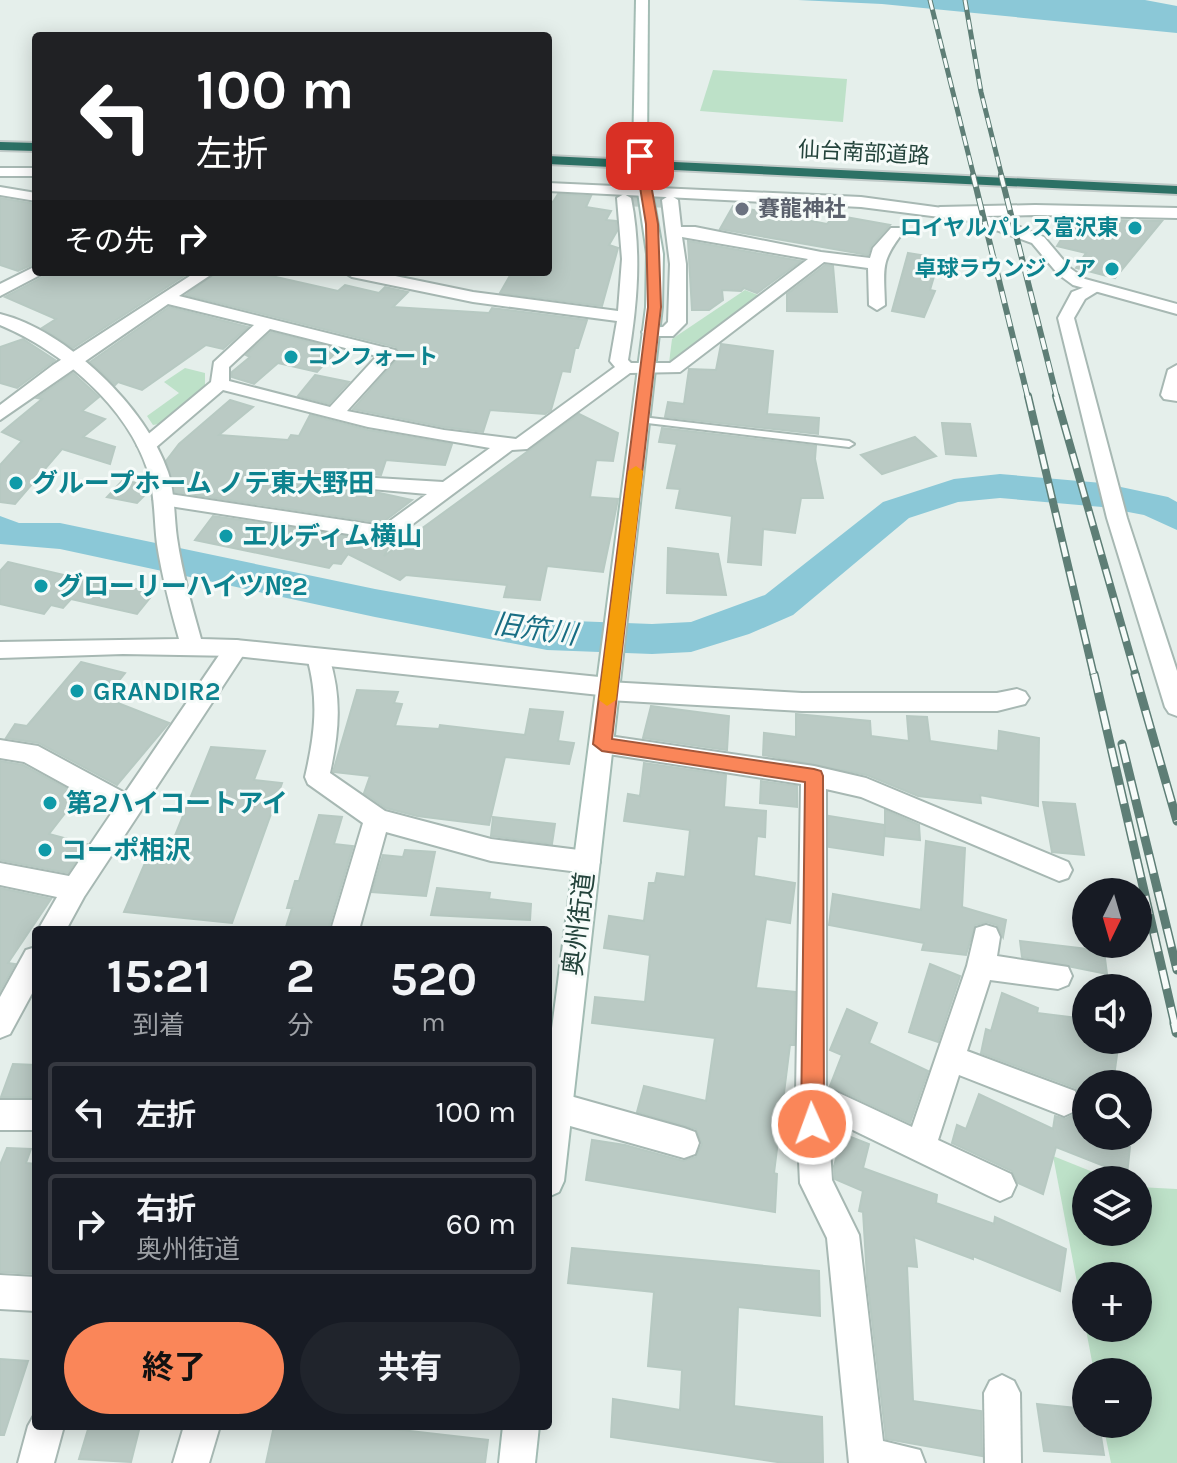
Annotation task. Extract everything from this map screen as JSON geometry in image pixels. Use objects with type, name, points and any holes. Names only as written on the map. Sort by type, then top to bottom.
[{"type":"highway","points":[[0,146],[32,147]]},
{"type":"highway","name":"仙台南部道路","points":[[552,160],[1177,190]]},
{"type":"street","points":[[642,0],[640,156],[655,254],[642,420]]},
{"type":"street","points":[[0,172],[32,172]]},
{"type":"street","points":[[552,187],[645,188],[861,202],[940,212],[1021,232],[1049,249],[1064,271],[1095,288],[1177,309]]},
{"type":"street","points":[[4,195],[32,197]]},
{"type":"street","points":[[624,198],[629,221],[630,257],[627,317],[619,361],[626,368]]},
{"type":"street","points":[[651,332],[667,332],[677,323],[678,264],[670,200]]},
{"type":"street","points":[[940,212],[1035,210],[1177,213]]},
{"type":"street","points":[[877,305],[876,264],[881,248],[896,231]]},
{"type":"street","points":[[675,232],[695,232],[821,257],[876,264]]},
{"type":"street","points":[[220,384],[334,414],[447,438],[520,445],[626,368],[674,368],[821,257]]},
{"type":"street","points":[[0,291],[32,273]]},
{"type":"street","points":[[0,414],[74,360],[201,276]]},
{"type":"street","points":[[371,276],[473,297],[627,317]]},
{"type":"street","points":[[1095,288],[1078,296],[1066,318],[1117,518],[1177,707]]},
{"type":"street","points":[[165,298],[389,354],[334,414]]},
{"type":"street","points":[[0,319],[24,328],[74,360],[107,394],[147,445],[158,470],[175,584],[192,646]]},
{"type":"street","points":[[220,384],[220,366],[265,325]]},
{"type":"street","points":[[1177,370],[1170,395],[1177,396]]},
{"type":"street","points":[[147,445],[220,384]]},
{"type":"street","name":"奥州街道","points":[[552,1144],[642,420]]},
{"type":"street","points":[[163,499],[387,533],[508,444]]},
{"type":"street","points":[[316,478],[448,489]]},
{"type":"street","points":[[54,926],[75,889],[236,648]]},
{"type":"street","points":[[0,650],[236,648],[802,702],[997,702],[1017,698]]},
{"type":"street","points":[[318,657],[328,688],[328,723],[317,777],[377,819],[491,850],[587,862]]},
{"type":"street","points":[[602,744],[814,776],[866,788],[1059,870]]},
{"type":"street","points":[[0,749],[29,753],[129,807]]},
{"type":"street","points":[[814,776],[811,1095],[816,1183],[843,1235],[867,1460],[907,1463]]},
{"type":"street","points":[[346,926],[377,819]]},
{"type":"street","points":[[0,874],[75,889]]},
{"type":"street","points":[[920,1148],[983,951],[1058,976]]},
{"type":"street","points":[[0,1023],[32,966]]},
{"type":"street","points":[[950,1058],[1064,1101]]},
{"type":"street","points":[[811,1095],[1000,1185]]},
{"type":"street","points":[[556,1107],[684,1143]]},
{"type":"street","points":[[0,1115],[32,1115]]},
{"type":"street","points":[[0,1292],[32,1294]]},
{"type":"street","points":[[1002,1393],[1003,1463]]},
{"type":"street","points":[[36,1463],[45,1430]]},
{"type":"street","points":[[191,1463],[201,1430]]},
{"type":"street","points":[[517,1463],[521,1430]]},
{"type":"lane","points":[[642,420],[849,444]]},
{"type":"green space","points":[[713,70],[847,79],[843,122],[700,111]]},
{"type":"green space","points":[[745,290],[763,297],[669,363],[672,339]]},
{"type":"green space","points":[[185,368],[205,373],[205,389],[165,423],[153,425],[147,416],[179,393],[164,382]]},
{"type":"green space","points":[[1053,1156],[1078,1166],[1072,1166],[1072,1246],[1152,1246],[1152,1188],[1177,1189],[1177,1463],[1111,1463],[1106,1438],[1152,1438],[1152,1358],[1091,1358],[1088,1342],[1152,1342],[1152,1262],[1073,1262]]},
{"type":"water","points":[[798,0],[1145,0],[1177,6],[1177,33],[882,4]]},
{"type":"building","points":[[558,194],[591,196],[586,207],[611,211],[606,220],[616,221],[617,231],[609,245],[618,248],[602,306],[500,293],[510,276],[552,276],[553,202]]},
{"type":"building","points":[[0,198],[32,203],[32,265],[18,271],[0,265]]},
{"type":"building","points":[[733,206],[827,224],[835,215],[890,225],[871,246],[868,255],[720,229]]},
{"type":"building","points":[[1089,219],[1162,221],[1115,278],[1076,268],[1086,253],[1057,246],[1070,225],[1095,234]]},
{"type":"building","points":[[688,241],[801,261],[757,293],[744,288],[741,291],[722,290],[723,300],[709,310],[692,310]]},
{"type":"building","points":[[908,253],[927,256],[922,271],[935,273],[930,290],[935,291],[924,317],[892,311]]},
{"type":"building","points":[[825,265],[833,266],[837,312],[787,311],[787,294]]},
{"type":"building","points":[[184,276],[73,348],[42,328],[56,319],[5,297],[43,277]]},
{"type":"building","points":[[212,276],[272,276],[338,291],[345,285],[379,293],[385,287],[408,292],[393,307],[489,313],[492,308],[587,320],[578,348],[575,348],[570,372],[562,371],[551,410],[545,414],[490,410],[483,432],[353,409],[400,356],[396,347],[186,295]]},
{"type":"building","points":[[169,307],[248,327],[223,349],[206,345],[142,390],[118,382],[115,385],[90,362]]},
{"type":"building","points":[[271,332],[339,349],[317,372],[278,363],[254,384],[232,377],[232,372],[250,357],[246,355]]},
{"type":"building","points":[[23,339],[55,360],[17,388],[0,383],[0,347]]},
{"type":"building","points":[[721,344],[773,351],[767,414],[819,418],[818,434],[665,417],[668,402],[684,404],[689,369],[716,370]]},
{"type":"building","points":[[73,373],[99,397],[82,411],[105,419],[83,437],[115,447],[110,464],[62,449],[15,504],[0,502],[0,465],[22,441],[2,432],[42,399],[37,398]]},
{"type":"building","points":[[315,375],[349,382],[329,404],[298,396]]},
{"type":"building","points":[[230,400],[253,407],[219,435],[288,440],[291,435],[299,436],[310,415],[368,430],[452,444],[445,465],[386,460],[381,475],[309,471],[304,476],[304,481],[316,487],[375,492],[412,500],[382,523],[175,492],[166,461],[179,444]]},
{"type":"building","points":[[579,414],[618,433],[613,461],[596,460],[590,497],[618,499],[603,572],[547,566],[540,600],[504,597],[507,585],[406,575],[400,580],[348,554],[341,564],[333,563],[329,568],[195,540],[213,516],[391,542],[384,556]]},
{"type":"building","points":[[942,423],[970,424],[976,456],[946,454]]},
{"type":"building","points":[[662,428],[816,446],[815,459],[823,498],[801,498],[795,533],[763,529],[761,565],[728,562],[732,516],[676,508],[680,489],[667,488],[677,444],[659,442]]},
{"type":"building","points":[[915,437],[936,456],[882,474],[861,455]]},
{"type":"building","points":[[122,481],[148,484],[149,491],[137,503],[107,497]]},
{"type":"building","points":[[668,548],[718,554],[726,595],[667,593]]},
{"type":"building","name":"グローリーハイツ№2","points":[[8,562],[154,593],[137,614],[71,599],[63,608],[51,605],[44,614],[0,604],[0,571]]},
{"type":"building","points":[[81,662],[125,673],[105,698],[169,723],[117,785],[39,743],[6,738],[15,724],[27,726]]},
{"type":"building","points":[[357,690],[398,692],[394,703],[402,704],[395,726],[439,729],[440,725],[525,735],[530,709],[563,712],[558,741],[574,743],[569,764],[505,757],[489,825],[417,816],[386,808],[364,793],[370,776],[333,772]]},
{"type":"building","points":[[651,706],[729,716],[727,750],[643,738]]},
{"type":"building","points":[[796,714],[870,721],[871,736],[909,741],[907,716],[927,717],[930,741],[998,751],[999,731],[1039,738],[1038,806],[980,795],[981,803],[918,796],[867,775],[763,755],[764,733],[796,737]]},
{"type":"building","points":[[211,747],[265,751],[254,780],[282,783],[232,923],[124,912],[154,842],[172,843]]},
{"type":"building","points":[[0,761],[23,765],[79,795],[49,834],[87,844],[68,873],[0,860]]},
{"type":"building","points":[[644,763],[726,775],[724,807],[766,811],[765,837],[757,836],[754,876],[795,883],[790,923],[766,919],[756,988],[795,992],[794,1045],[790,1045],[774,1173],[777,1174],[775,1212],[586,1180],[592,1140],[625,1145],[683,1161],[696,1157],[702,1144],[696,1129],[637,1112],[644,1086],[706,1101],[715,1038],[592,1023],[595,997],[645,1002],[650,955],[604,948],[609,916],[644,921],[649,883],[655,883],[657,873],[685,877],[690,830],[624,821],[628,794],[640,796]]},
{"type":"building","points":[[761,781],[797,786],[797,807],[760,803]]},
{"type":"building","points":[[1043,802],[1075,804],[1084,855],[1052,852]]},
{"type":"building","points":[[885,810],[919,825],[920,840],[885,836]]},
{"type":"building","points":[[319,815],[342,817],[334,844],[353,846],[329,926],[286,926],[292,908],[287,908],[295,881],[299,881]]},
{"type":"building","points":[[829,816],[885,825],[883,855],[829,847]]},
{"type":"building","points":[[493,817],[555,824],[552,844],[491,836]]},
{"type":"building","points":[[926,841],[965,848],[962,907],[1006,920],[1003,937],[997,925],[987,922],[975,925],[966,955],[922,950],[924,943],[829,925],[833,894],[921,910]]},
{"type":"building","points":[[405,850],[435,852],[426,896],[372,892],[383,855],[403,857]]},
{"type":"building","points":[[0,888],[51,899],[8,963],[15,964],[0,991]]},
{"type":"building","points":[[437,888],[490,893],[489,899],[531,904],[530,920],[431,915]]},
{"type":"building","points":[[1020,941],[1072,947],[1072,958],[1105,958],[1107,974],[1022,957]]},
{"type":"building","points":[[930,964],[960,976],[938,1042],[909,1032]]},
{"type":"building","points":[[1002,993],[1038,1008],[1037,1013],[1072,1017],[1072,1054],[1117,1054],[1115,1070],[1072,1070],[1072,1087],[981,1053],[986,1029],[991,1031]]},
{"type":"building","points":[[847,1009],[877,1023],[869,1043],[928,1071],[910,1123],[830,1086],[842,1055],[830,1050]]},
{"type":"building","points":[[13,1064],[32,1065],[32,1097],[1,1097]]},
{"type":"building","points":[[979,1094],[1053,1129],[1055,1116],[1065,1119],[1072,1116],[1072,1150],[1130,1150],[1128,1166],[1104,1166],[1056,1147],[1043,1194],[1018,1183],[1012,1171],[952,1143],[957,1125],[966,1129]]},
{"type":"building","points":[[843,1134],[869,1144],[863,1168],[937,1195],[936,1203],[994,1224],[995,1217],[1066,1249],[1060,1291],[973,1256],[973,1259],[914,1237],[917,1267],[907,1266],[913,1401],[981,1411],[982,1456],[886,1439],[867,1278],[863,1212],[859,1211],[863,1191],[835,1179],[834,1166]]},
{"type":"building","points":[[7,1148],[31,1149],[26,1163],[32,1164],[32,1274],[0,1272],[0,1165]]},
{"type":"building","points":[[572,1248],[819,1271],[820,1316],[738,1307],[734,1406],[822,1417],[823,1463],[784,1463],[611,1437],[613,1399],[680,1410],[682,1370],[648,1366],[654,1292],[568,1283]]},
{"type":"building","points":[[0,1359],[28,1361],[4,1435],[0,1435]]},
{"type":"building","points":[[1037,1404],[1072,1408],[1072,1438],[1101,1438],[1104,1455],[1044,1451]]},
{"type":"building","points":[[88,1430],[139,1430],[131,1462],[79,1459]]},
{"type":"building","points":[[273,1430],[401,1430],[488,1440],[485,1463],[266,1463]]},
{"type":"waterway","name":"旧笊川","points":[[0,528],[11,535],[60,536],[375,603],[547,635],[652,639],[691,637],[735,624],[779,605],[896,510],[954,491],[1000,486],[1102,495],[1155,505],[1177,518]]},
{"type":"tunnel","points":[[624,198],[670,200]]},
{"type":"railway","points":[[930,0],[974,177]]},
{"type":"railway","points":[[965,0],[981,92],[1002,177]]},
{"type":"railway","points":[[973,175],[1028,398]]},
{"type":"railway","points":[[1001,175],[1057,398]]},
{"type":"railway","points":[[1028,396],[1094,676]]},
{"type":"railway","points":[[1056,396],[1136,676]]},
{"type":"railway","points":[[1094,674],[1175,1025]]},
{"type":"railway","points":[[1135,674],[1177,821]]},
{"type":"railway","points":[[1122,744],[1177,970]]},
{"type":"railway","points":[[1175,1023],[1177,1032]]},
{"type":"slow traffic","points":[[607,700],[636,471]]},
{"type":"place","name":"賽龍神社","points":[[742,209]]},
{"type":"place","name":"ロイヤルパレス富沢東","points":[[1135,228]]},
{"type":"place","name":"卓球ラウンジ ノア","points":[[1112,269]]},
{"type":"place","name":"コンフォート","points":[[291,357]]},
{"type":"place","name":"グループホーム ノテ東大野田","points":[[16,483]]},
{"type":"place","name":"エルディム横山","points":[[226,536]]},
{"type":"place","name":"グローリーハイツ№2","points":[[41,586]]},
{"type":"place","name":"GRANDIR2","points":[[77,691]]},
{"type":"place","name":"第2ハイコートアイ","points":[[50,803]]},
{"type":"place","name":"コーポ相沢","points":[[45,850]]},
{"type":"route","points":[[640,156],[655,254],[654,307],[602,744],[814,776],[812,1124]]}]
